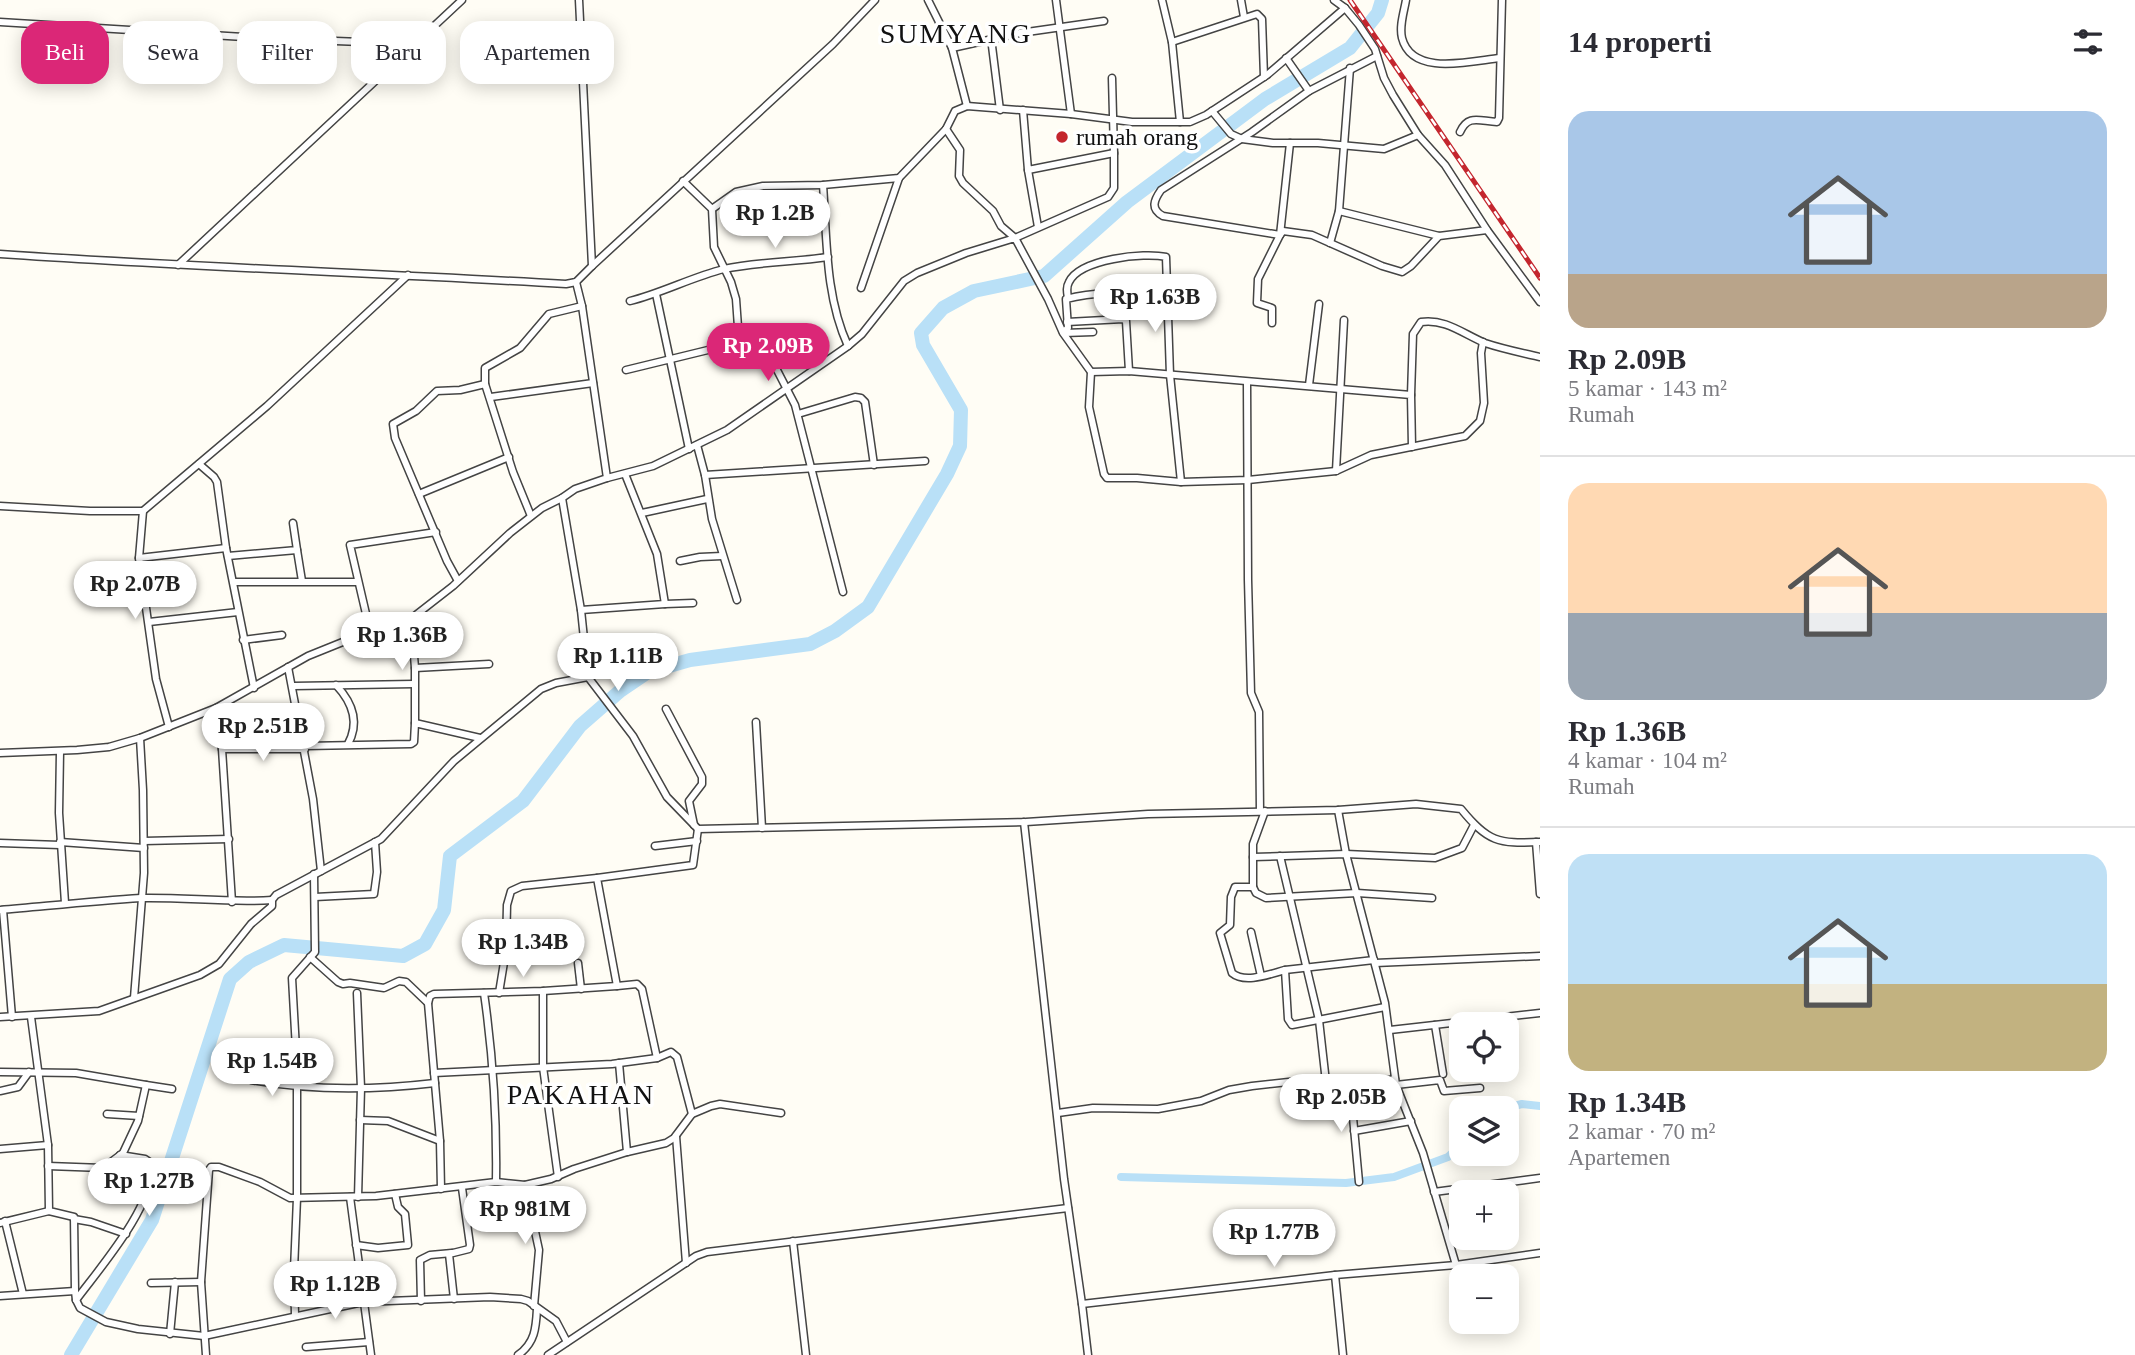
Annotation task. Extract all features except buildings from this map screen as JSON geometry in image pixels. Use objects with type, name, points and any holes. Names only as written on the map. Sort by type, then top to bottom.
[{"type":"street","points":[[441,21],[463,0]]},
{"type":"street","points":[[579,0],[592,266]]},
{"type":"street","points":[[0,254],[566,284],[576,282],[833,44],[875,0]]},
{"type":"street","points":[[928,0],[952,48],[967,106]]},
{"type":"street","points":[[1056,0],[1071,114]]},
{"type":"street","points":[[1162,0],[1172,42],[1180,122]]},
{"type":"street","points":[[1241,0],[1244,17]]},
{"type":"street","points":[[1334,0],[1359,24],[1376,53],[1388,87],[1418,135],[1445,165],[1540,302]]},
{"type":"street","points":[[1406,0],[1402,37],[1414,57],[1437,64],[1500,58]]},
{"type":"street","points":[[1460,132],[1469,120],[1497,122],[1499,118],[1502,0]]},
{"type":"street","points":[[862,288],[899,178],[946,129],[955,111],[967,106],[1132,122],[1190,122],[1264,77],[1345,8]]},
{"type":"street","points":[[1172,42],[1257,14],[1262,19],[1264,77]]},
{"type":"street","points":[[0,22],[245,38],[351,42]]},
{"type":"street","points":[[952,48],[1060,26],[1104,22]]},
{"type":"street","points":[[991,38],[1000,110]]},
{"type":"street","points":[[1376,53],[1308,90],[1242,139],[1161,190],[1153,206],[1156,212],[1163,216],[1280,234],[1283,231],[1312,235],[1382,267],[1402,272],[1439,236]]},
{"type":"street","points":[[1287,60],[1308,90]]},
{"type":"street","points":[[1330,243],[1339,211],[1350,68]]},
{"type":"street","points":[[0,754],[108,747],[140,738],[216,708],[288,667],[370,631],[395,628],[411,620],[531,516],[575,489],[653,466],[727,430],[848,346],[862,334],[904,281],[917,273],[966,253],[1014,238],[1108,197],[1114,188],[1115,119],[1112,78]]},
{"type":"street","points":[[178,265],[374,84]]},
{"type":"street","points":[[1023,110],[1028,170],[1038,227]]},
{"type":"street","points":[[1212,111],[1231,134],[1242,139],[1384,149],[1418,135]]},
{"type":"street","points":[[946,129],[960,150],[960,176],[963,183],[993,211],[1001,226],[1020,245],[1063,333],[1091,372],[1089,407],[1105,476],[1181,482],[1248,480],[1336,471],[1371,455],[1465,436],[1480,421],[1484,403],[1481,353],[1483,342]]},
{"type":"street","points":[[1272,323],[1272,309],[1257,303],[1258,279],[1280,234],[1290,143]]},
{"type":"street","points":[[1028,170],[1114,153]]},
{"type":"street","points":[[712,209],[744,189],[899,178]]},
{"type":"street","points":[[683,181],[712,209],[714,247],[736,299],[738,327],[777,370],[788,388],[798,414],[843,592]]},
{"type":"street","points":[[824,185],[834,310],[848,346]]},
{"type":"street","points":[[1339,211],[1439,236],[1488,230]]},
{"type":"street","points":[[1063,333],[1068,328],[1065,300],[1068,298],[1067,286],[1070,279],[1082,269],[1135,255],[1166,257],[1170,375],[1181,482]]},
{"type":"street","points":[[630,301],[725,269],[828,257]]},
{"type":"street","points":[[0,506],[143,511],[267,406],[408,275]]},
{"type":"street","points":[[576,282],[582,306],[607,478]]},
{"type":"street","points":[[1068,298],[1128,292],[1168,294]]},
{"type":"street","points":[[656,294],[689,449]]},
{"type":"street","points":[[1309,385],[1319,304]]},
{"type":"street","points":[[531,516],[485,384],[484,373],[486,366],[520,348],[545,317],[555,311],[582,306]]},
{"type":"street","points":[[1336,471],[1344,320]]},
{"type":"street","points":[[1067,322],[1126,321],[1129,371]]},
{"type":"street","points":[[1412,447],[1413,334],[1421,322],[1437,323],[1460,330],[1483,342],[1540,357]]},
{"type":"street","points":[[1063,333],[1093,332]]},
{"type":"street","points":[[626,370],[748,340]]},
{"type":"street","points":[[1091,372],[1129,371],[1411,395]]},
{"type":"street","points":[[491,397],[593,383]]},
{"type":"street","points":[[1247,383],[1251,693],[1259,712],[1262,811],[1253,844],[1253,887],[1260,897],[1357,893],[1432,898]]},
{"type":"street","points":[[458,581],[395,438],[393,422],[416,411],[437,391],[460,390],[485,384]]},
{"type":"street","points":[[798,414],[855,397],[861,398],[864,402],[874,465]]},
{"type":"street","points":[[696,445],[722,556],[737,600]]},
{"type":"street","points":[[419,494],[509,457]]},
{"type":"street","points":[[705,475],[925,461]]},
{"type":"street","points":[[199,464],[216,479],[226,548],[254,688]]},
{"type":"street","points":[[625,474],[662,569],[665,604]]},
{"type":"street","points":[[562,498],[581,610],[588,677],[620,717],[667,797],[696,827],[1024,822],[1147,814],[1338,810],[1416,804],[1446,806],[1461,809],[1483,834],[1501,841],[1538,842],[1540,894]]},
{"type":"street","points":[[642,513],[707,499]]},
{"type":"street","points":[[143,511],[139,558],[156,680],[169,727]]},
{"type":"street","points":[[293,523],[302,581]]},
{"type":"street","points":[[370,631],[351,544],[436,532]]},
{"type":"street","points":[[139,558],[226,548]]},
{"type":"street","points":[[228,556],[297,550]]},
{"type":"street","points":[[680,561],[722,556]]},
{"type":"street","points":[[234,582],[358,582]]},
{"type":"street","points":[[581,610],[693,603]]},
{"type":"street","points":[[149,622],[238,612]]},
{"type":"street","points":[[222,750],[414,742],[415,668],[411,620]]},
{"type":"street","points":[[243,640],[282,635]]},
{"type":"street","points":[[415,668],[489,664]]},
{"type":"street","points":[[288,667],[305,747],[318,837],[315,897],[317,943],[312,954],[292,978],[297,1087],[295,1315]]},
{"type":"street","points":[[12,1014],[2,910],[144,898],[272,901],[388,833],[415,801],[480,738],[541,689],[556,683],[588,677]]},
{"type":"street","points":[[294,686],[414,684]]},
{"type":"street","points":[[336,685],[349,699],[352,708],[352,737],[348,744]]},
{"type":"street","points":[[216,708],[222,750],[232,902]]},
{"type":"street","points":[[499,993],[506,950],[507,905],[512,891],[522,886],[692,866],[695,863],[696,827],[690,801],[702,784],[702,777],[666,709]]},
{"type":"street","points":[[756,722],[762,828]]},
{"type":"street","points":[[415,723],[480,738]]},
{"type":"street","points":[[135,994],[144,898],[140,738]]},
{"type":"street","points":[[60,752],[59,813],[65,903]]},
{"type":"street","points":[[1338,810],[1346,854],[1390,1030],[1395,1082],[1411,1121],[1456,1264]]},
{"type":"street","points":[[1024,822],[1068,1208],[1088,1355]]},
{"type":"street","points":[[1252,857],[1346,854],[1435,859],[1462,848],[1474,825]]},
{"type":"street","points":[[0,843],[144,845],[229,839]]},
{"type":"street","points":[[655,846],[697,841]]},
{"type":"street","points":[[315,897],[374,894],[377,872],[375,842]]},
{"type":"street","points":[[1280,856],[1319,1020],[1325,1078],[1330,1085],[1440,1080],[1444,1091],[1480,1088]]},
{"type":"street","points":[[597,878],[617,986]]},
{"type":"street","points":[[1253,887],[1235,887],[1231,897],[1230,925],[1220,933],[1232,973],[1236,977],[1261,976],[1307,966],[1540,956]]},
{"type":"street","points":[[0,1017],[12,1014],[31,1017],[99,1011],[135,994],[200,975],[219,964],[251,924],[272,906],[272,901]]},
{"type":"street","points":[[1251,932],[1261,976]]},
{"type":"street","points":[[312,954],[338,982],[377,988],[384,988],[399,981],[406,982],[428,1003]]},
{"type":"street","points":[[578,963],[581,989]]},
{"type":"street","points":[[1285,970],[1289,1023],[1297,1025],[1385,1007]]},
{"type":"street","points":[[440,1189],[440,1141],[428,1003],[430,996],[635,984],[642,989],[657,1058]]},
{"type":"street","points":[[543,991],[543,1067],[558,1177]]},
{"type":"street","points":[[357,993],[361,1088],[354,1197],[356,1245],[371,1355]]},
{"type":"street","points":[[484,993],[497,1129],[496,1182]]},
{"type":"street","points":[[1390,1030],[1540,1013]]},
{"type":"street","points":[[31,1017],[48,1145],[48,1211]]},
{"type":"street","points":[[1435,1025],[1443,1074]]},
{"type":"street","points":[[434,1073],[620,1063],[657,1058],[669,1052],[676,1054],[692,1114]]},
{"type":"street","points":[[620,1063],[627,1152]]},
{"type":"street","points":[[0,1072],[76,1073],[172,1089]]},
{"type":"street","points":[[0,1091],[18,1087],[29,1072]]},
{"type":"street","points":[[1058,1113],[1093,1108],[1158,1109],[1201,1101],[1241,1088],[1325,1078]]},
{"type":"street","points":[[251,1080],[297,1087],[390,1088],[435,1083]]},
{"type":"street","points":[[1350,1085],[1359,1182]]},
{"type":"street","points":[[48,1166],[103,1168],[120,1155],[139,1116],[146,1086]]},
{"type":"street","points":[[206,1355],[201,1282],[211,1167],[219,1167],[260,1182],[282,1196],[297,1198],[394,1194],[496,1182],[525,1185],[558,1177],[574,1168],[627,1152],[666,1143],[676,1136],[692,1114],[710,1105],[720,1104],[781,1113]]},
{"type":"street","points":[[107,1114],[139,1116]]},
{"type":"street","points":[[360,1120],[388,1121],[440,1141]]},
{"type":"street","points":[[1354,1131],[1411,1121]]},
{"type":"street","points":[[676,1136],[686,1263]]},
{"type":"street","points":[[0,1149],[48,1145]]},
{"type":"street","points":[[76,1300],[126,1234],[148,1190],[151,1163],[145,1159],[120,1155]]},
{"type":"street","points":[[98,1191],[103,1168]]},
{"type":"street","points":[[1434,1192],[1540,1178]]},
{"type":"street","points":[[518,1355],[530,1345],[534,1337],[539,1250],[525,1185]]},
{"type":"street","points":[[421,1301],[420,1260],[430,1255],[470,1248],[462,1188]]},
{"type":"street","points":[[356,1245],[378,1248],[408,1245],[405,1214],[398,1207],[394,1194]]},
{"type":"street","points":[[548,1355],[686,1263],[707,1252],[1068,1208]]},
{"type":"street","points":[[23,1294],[3,1222],[48,1211],[69,1214],[74,1219],[126,1234]]},
{"type":"street","points":[[74,1219],[76,1300],[80,1308],[106,1322],[170,1334],[204,1336],[363,1302],[454,1298],[521,1299],[556,1321],[567,1342]]},
{"type":"street","points":[[793,1241],[806,1355]]},
{"type":"street","points":[[452,1253],[449,1256],[454,1298]]},
{"type":"street","points":[[1463,1264],[1540,1253]]},
{"type":"street","points":[[1082,1304],[1335,1275],[1449,1266]]},
{"type":"street","points":[[1335,1275],[1343,1355]]},
{"type":"street","points":[[170,1334],[175,1282]]},
{"type":"street","points":[[151,1283],[201,1282]]},
{"type":"street","points":[[0,1296],[75,1291]]},
{"type":"street","points":[[306,1348],[369,1342]]},
{"type":"waterway","points":[[71,1355],[152,1220],[230,979],[249,962],[284,945],[403,956],[425,944],[444,910],[450,856],[523,801],[580,726],[620,691],[648,672],[690,660],[810,644],[835,631],[868,607],[947,474],[960,446],[961,410],[923,345],[921,333],[943,308],[974,291],[1044,276],[1127,202],[1265,99],[1350,48],[1378,13],[1382,0]]},
{"type":"waterway","points":[[1519,1105],[1540,1106]]},
{"type":"waterway","points":[[1121,1177],[1346,1183],[1394,1177],[1449,1156]]},
{"type":"railway","points":[[1350,0],[1540,278]]},
{"type":"place","name":"rumah orang","points":[[1062,137]]},
{"type":"district","name":"SUMYANG","points":[[956,33]]},
{"type":"district","name":"PAKAHAN","points":[[581,1094]]}]
